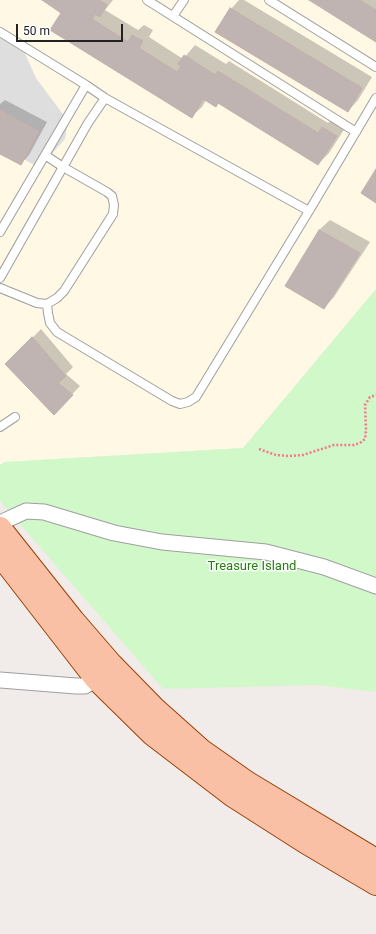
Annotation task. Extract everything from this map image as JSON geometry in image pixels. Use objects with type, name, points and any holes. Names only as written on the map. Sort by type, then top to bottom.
[{"type":"main road","points":[[0,528],[73,620],[111,664],[154,708],[201,750],[248,783],[376,860]]},
{"type":"main road","points":[[0,555],[96,679],[152,734],[233,796],[305,842],[376,884]]},
{"type":"street","points":[[0,523],[26,511],[44,512],[114,533],[162,542],[266,552],[324,567],[376,586]]},
{"type":"street","points":[[0,680],[85,686],[96,679]]},
{"type":"lane","points":[[147,0],[356,132]]},
{"type":"lane","points":[[173,16],[184,0]]},
{"type":"lane","points":[[269,0],[376,67]]},
{"type":"lane","points":[[0,32],[105,98],[309,211]]},
{"type":"lane","points":[[0,232],[86,85]]},
{"type":"lane","points":[[0,278],[63,167],[105,98]]},
{"type":"lane","points":[[47,304],[50,323],[57,332],[172,401],[180,404],[188,402],[196,397],[376,98]]},
{"type":"lane","points":[[0,288],[37,303],[47,304],[57,298],[64,291],[113,214],[114,205],[112,196],[45,155]]},
{"type":"lane","points":[[0,427],[15,417]]},
{"type":"path","points":[[259,449],[289,456],[303,455],[334,445],[354,445],[360,443],[364,439],[366,430],[364,405],[370,397],[376,395]]},
{"type":"shaded area","points":[[0,0],[376,0],[376,289],[243,448],[5,462],[0,465]]},
{"type":"shaded area","points":[[0,28],[23,49],[36,78],[68,121],[65,139],[39,168],[0,145]]},
{"type":"green space","name":"Treasure Island","points":[[376,289],[376,692],[318,685],[163,689],[0,501],[0,465],[5,462],[243,448]]},
{"type":"building","points":[[42,0],[99,0],[107,5],[100,17],[95,14],[92,19],[128,42],[132,35],[143,41],[139,48],[177,72],[181,66],[178,64],[184,55],[215,75],[218,71],[318,133],[322,127],[337,136],[318,165],[218,103],[216,107],[203,99],[192,118],[50,30],[61,13]]},
{"type":"building","points":[[309,0],[360,0],[376,10],[376,42]]},
{"type":"building","points":[[230,8],[362,88],[348,112],[215,32]]},
{"type":"building","points":[[0,110],[39,131],[21,165],[0,154]]},
{"type":"building","points":[[376,169],[376,203],[361,193]]},
{"type":"building","points":[[319,230],[360,253],[324,309],[285,286]]},
{"type":"building","points":[[32,337],[66,376],[58,383],[73,395],[54,415],[5,364]]}]
